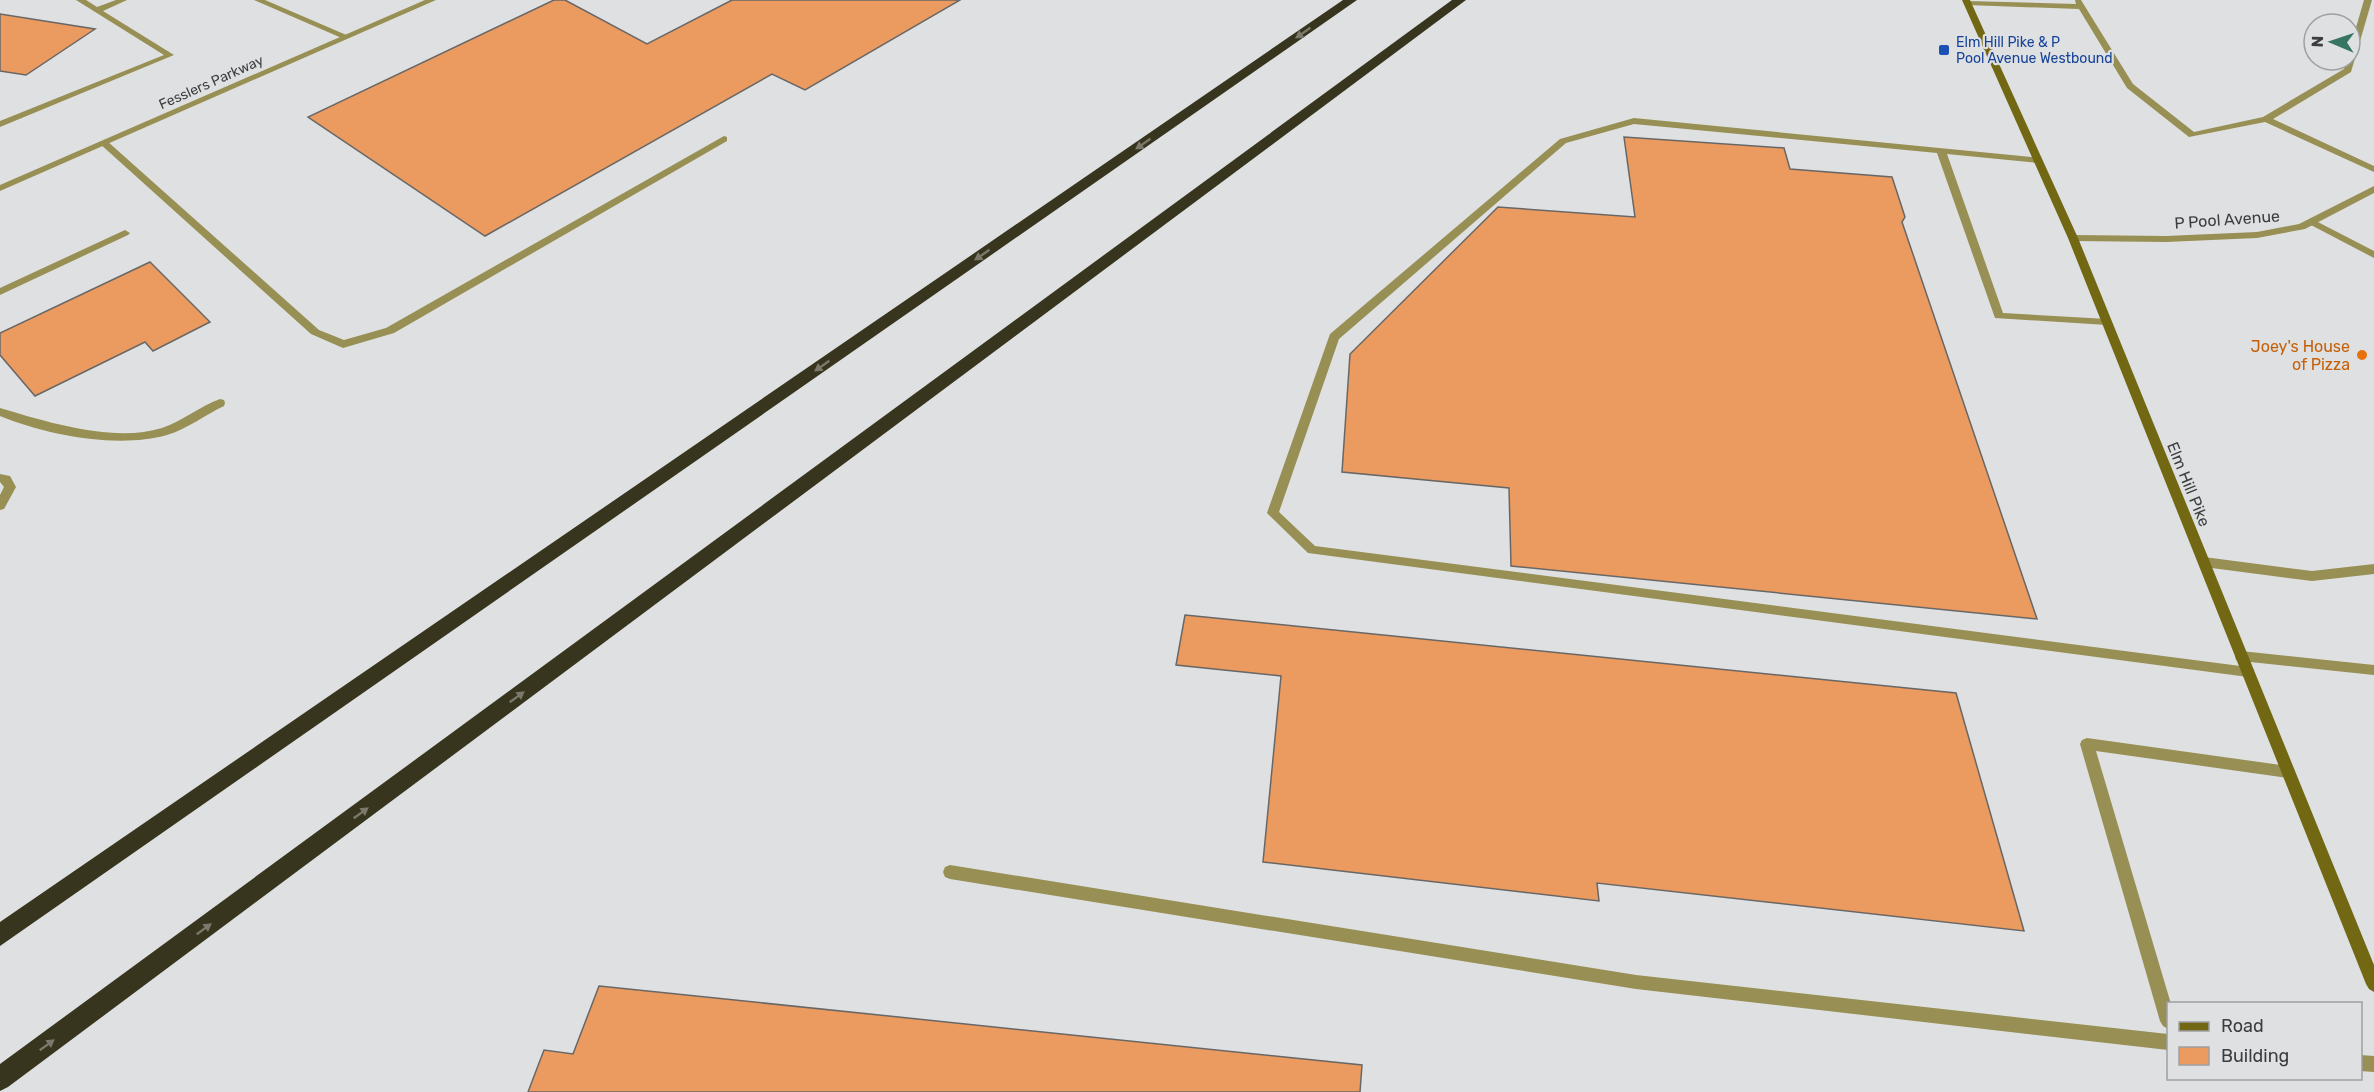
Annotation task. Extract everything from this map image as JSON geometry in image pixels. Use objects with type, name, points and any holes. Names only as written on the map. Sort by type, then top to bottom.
[{"type":"highway","points":[[0,935],[1351,0]]},
{"type":"highway","points":[[0,1080],[1460,0]]},
{"type":"main road","name":"Elm Hill Pike","points":[[1967,2],[2073,238],[2374,984]]},
{"type":"street","points":[[0,124],[170,55],[80,0]]},
{"type":"street","points":[[97,10],[123,0]]},
{"type":"street","points":[[258,0],[347,37]]},
{"type":"street","points":[[271,5],[284,0]]},
{"type":"street","name":"Fesslers Parkway","points":[[0,188],[432,0]]},
{"type":"street","points":[[1967,2],[2080,3],[2130,86],[2192,135],[2266,118],[2348,70],[2368,0]]},
{"type":"street","points":[[2266,118],[2374,169]]},
{"type":"street","points":[[2038,160],[1634,121],[1563,141],[1334,338],[1273,513],[1312,550],[2248,672]]},
{"type":"street","points":[[104,143],[315,332],[343,344],[390,331],[724,139]]},
{"type":"street","points":[[1941,151],[1999,316],[2107,322]]},
{"type":"street","name":"P Pool Avenue","points":[[2073,238],[2166,239],[2257,235],[2302,227],[2374,189]]},
{"type":"street","points":[[2312,222],[2374,255]]},
{"type":"street","points":[[0,292],[124,232]]},
{"type":"street","points":[[0,412],[63,429],[117,437],[159,433],[220,403]]},
{"type":"street","points":[[0,478],[6,479],[10,487],[0,506]]},
{"type":"street","points":[[2204,562],[2312,576],[2374,569]]},
{"type":"street","points":[[2241,656],[2374,670]]},
{"type":"street","points":[[2167,1014],[2086,744],[2288,772]]},
{"type":"street","points":[[950,872],[1636,982],[2167,1042]]},
{"type":"building","points":[[554,0],[565,0],[647,44],[732,0],[960,0],[805,90],[772,74],[485,236],[308,117]]},
{"type":"building","points":[[0,14],[95,29],[26,75],[0,71]]},
{"type":"building","points":[[1624,137],[1784,148],[1790,169],[1892,177],[1905,217],[1902,222],[2037,619],[1511,566],[1509,488],[1342,472],[1350,354],[1498,207],[1635,217]]},
{"type":"building","points":[[150,262],[210,322],[153,351],[145,342],[35,396],[0,355],[0,333]]},
{"type":"building","points":[[1185,615],[1956,693],[2024,931],[1597,883],[1599,901],[1263,862],[1281,676],[1176,665]]},
{"type":"building","points":[[599,986],[1362,1065],[1360,1092],[528,1092],[544,1050],[573,1054]]},
{"type":"place","name":"Elm Hill Pike & P Pool Avenue Westbound","points":[[1944,50]]},
{"type":"place","name":"Joey's House of Pizza","points":[[2362,355]]}]
